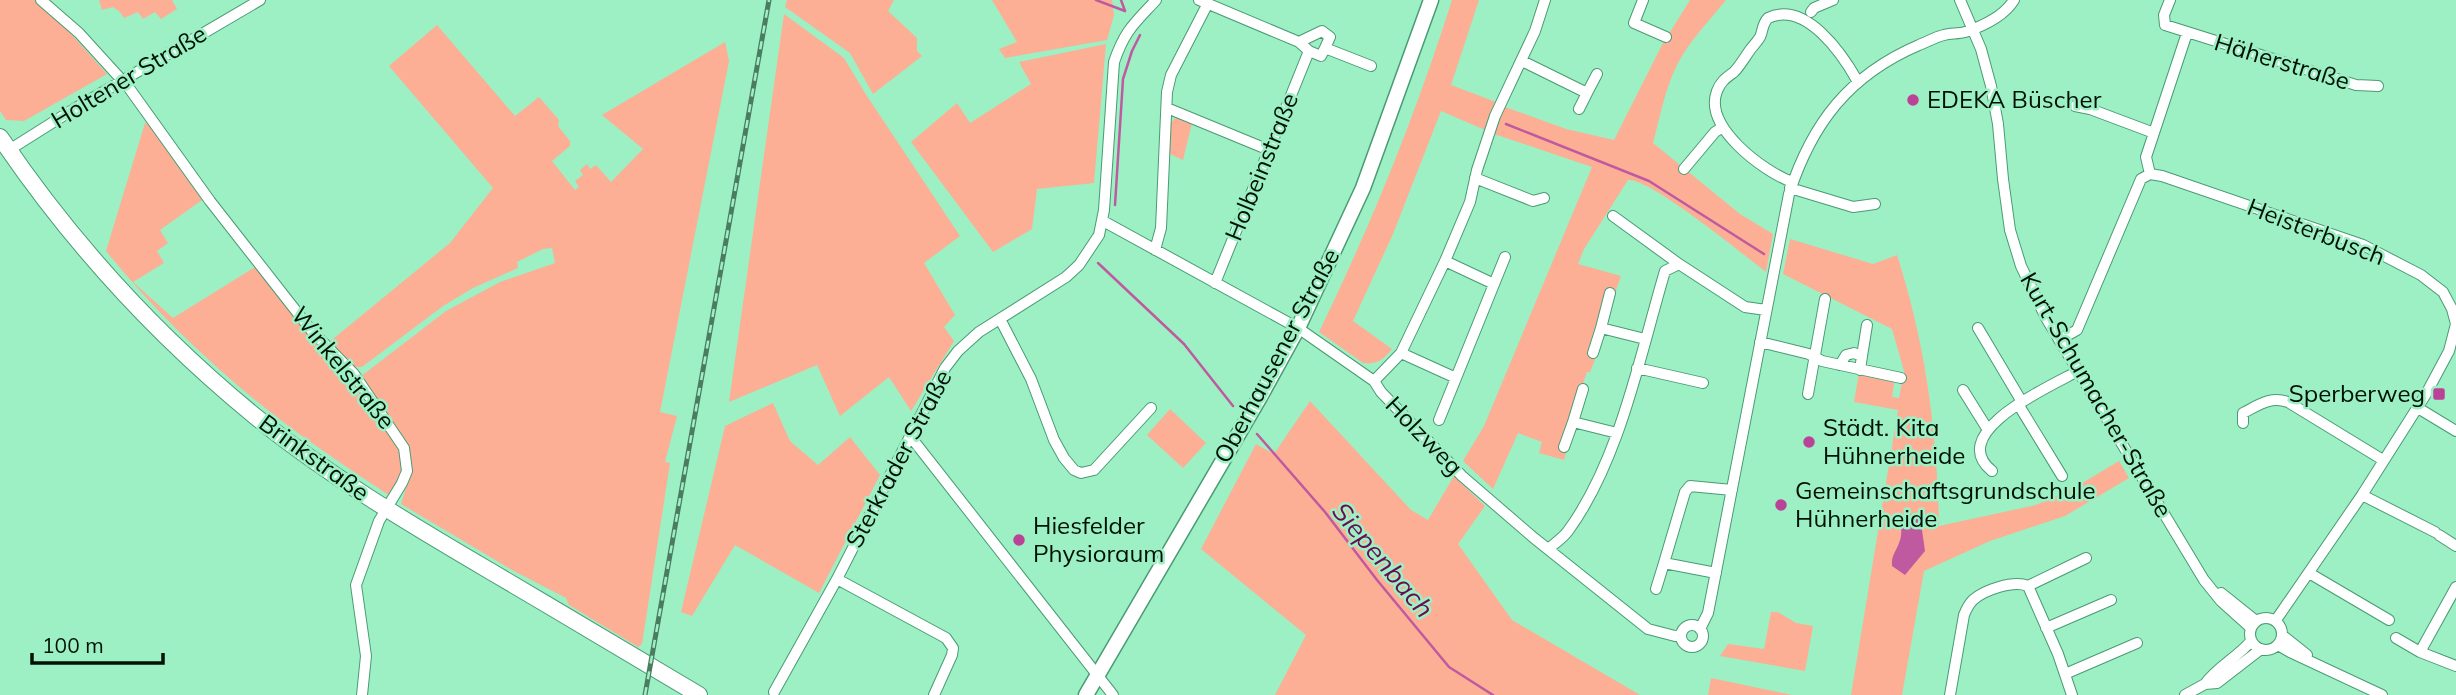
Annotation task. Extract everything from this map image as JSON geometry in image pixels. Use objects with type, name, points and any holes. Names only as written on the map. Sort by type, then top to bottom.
[{"type":"main road","name":"Oberhausener Straße","points":[[1086,695],[1260,397],[1297,328],[1363,188],[1431,0]]},
{"type":"main road","name":"Brinkstraße","points":[[3,148],[106,274],[157,328],[257,418],[386,510],[699,695]]},
{"type":"street","name":"Winkelstraße","points":[[41,0],[79,33],[122,82],[210,201],[311,330],[354,374],[399,437],[407,458],[407,471],[395,498],[379,521],[356,585],[366,656],[362,695]]},
{"type":"street","name":"Holtener Straße","points":[[3,148],[122,82],[260,0]]},
{"type":"street","name":"Sterkrader Straße","points":[[774,692],[837,579],[945,368],[979,332],[1079,265],[1099,235],[1103,221],[1115,62],[1122,39],[1156,0]]},
{"type":"street","points":[[1374,381],[1401,353],[1445,261],[1470,202],[1490,130],[1535,31],[1545,0]]},
{"type":"street","points":[[1643,0],[1634,23],[1666,37]]},
{"type":"street","points":[[1811,12],[1833,0]]},
{"type":"street","name":"Kurt-Schumacher-Straße","points":[[1960,0],[1985,61],[1998,124],[2010,230],[2021,266],[2078,372],[2204,580],[2253,624]]},
{"type":"street","points":[[1700,629],[1708,613],[1775,256],[1791,185],[1807,145],[1837,102],[1875,69],[1902,52],[1944,34],[1964,32],[1995,18],[2009,8],[2014,0]]},
{"type":"street","points":[[2060,340],[2077,330],[2141,179],[2150,174],[2146,157],[2187,33],[2165,25],[2164,15],[2170,0]]},
{"type":"street","points":[[1155,250],[1161,228],[1171,75],[1203,2],[1298,42],[1321,56],[1330,37],[1322,31],[1298,42]]},
{"type":"street","points":[[1858,82],[1834,39],[1811,12],[1788,6],[1776,11],[1764,22],[1760,37],[1739,66],[1721,82],[1714,103],[1723,127],[1754,161],[1791,185],[1853,207],[1875,204]]},
{"type":"street","name":"Häherstraße","points":[[2187,33],[2356,85],[2378,86]]},
{"type":"street","points":[[1325,48],[1371,65]]},
{"type":"street","name":"Holbeinstraße","points":[[1215,283],[1309,51]]},
{"type":"street","points":[[1522,61],[1587,93]]},
{"type":"street","points":[[1579,109],[1597,74]]},
{"type":"street","points":[[2075,106],[2090,109],[2154,134]]},
{"type":"street","points":[[1167,107],[1269,150]]},
{"type":"street","points":[[1684,169],[1715,132],[1723,127]]},
{"type":"street","name":"Heisterbusch","points":[[2150,174],[2363,245],[2421,275],[2443,292],[2454,308],[2456,325],[2449,351],[2418,408],[2276,620]]},
{"type":"street","points":[[1475,178],[1533,201],[1544,198]]},
{"type":"street","points":[[1613,216],[1745,307],[1766,310]]},
{"type":"street","name":"Holzweg","points":[[1103,221],[1297,328],[1374,381],[1381,392],[1462,476],[1548,549],[1648,629],[1663,637],[1681,637]]},
{"type":"street","points":[[1439,420],[1505,257]]},
{"type":"street","points":[[1445,261],[1494,284]]},
{"type":"street","points":[[1548,549],[1567,533],[1601,473],[1617,433],[1665,271],[1679,264]]},
{"type":"street","points":[[1593,353],[1611,293]]},
{"type":"street","points":[[1808,394],[1825,299]]},
{"type":"street","points":[[1000,319],[1031,380],[1054,440],[1074,470],[1080,473],[1094,470],[1151,408]]},
{"type":"street","points":[[1860,370],[1867,326]]},
{"type":"street","points":[[1601,328],[1645,339]]},
{"type":"street","points":[[1978,328],[2062,476]]},
{"type":"street","points":[[1760,342],[1822,361],[1901,377]]},
{"type":"street","points":[[1401,353],[1456,378]]},
{"type":"street","points":[[1840,365],[1843,358],[1851,354],[1862,356]]},
{"type":"street","points":[[1637,368],[1703,383]]},
{"type":"street","points":[[1992,471],[1981,454],[1982,440],[1995,420],[2020,403],[2078,372]]},
{"type":"street","points":[[1564,447],[1583,389]]},
{"type":"street","points":[[1963,390],[1988,430]]},
{"type":"street","points":[[2243,423],[2243,413],[2270,399],[2278,399],[2288,402],[2383,460]]},
{"type":"street","points":[[2418,408],[2456,431]]},
{"type":"street","points":[[1573,422],[1617,433]]},
{"type":"street","points":[[910,436],[1113,695]]},
{"type":"street","points":[[1656,589],[1685,492],[1695,485],[1732,490]]},
{"type":"street","points":[[2362,495],[2437,534],[2456,547]]},
{"type":"street","points":[[1950,695],[1964,615],[1968,606],[1981,595],[2013,584],[2028,586],[2086,558]]},
{"type":"street","points":[[1664,563],[1716,573]]},
{"type":"street","points":[[2309,573],[2389,620]]},
{"type":"street","points":[[837,579],[951,643],[953,655],[934,695]]},
{"type":"street","points":[[2028,586],[2065,674],[2071,695]]},
{"type":"street","points":[[2420,652],[2456,587]]},
{"type":"street","points":[[2046,628],[2111,600]]},
{"type":"street","points":[[2185,695],[2205,684],[2217,683],[2261,649],[2273,649],[2280,640],[2281,626],[2276,620],[2265,617],[2253,624],[2251,640],[2236,657],[2212,674],[2205,684]]},
{"type":"street","points":[[1674,649],[1681,637],[1688,625],[1700,629],[1703,636],[1699,644],[1687,645],[1681,637]]},
{"type":"street","points":[[2396,638],[2420,652],[2456,666]]},
{"type":"street","points":[[2251,640],[2261,649]]},
{"type":"street","points":[[2280,640],[2318,664],[2382,695]]},
{"type":"street","points":[[2065,674],[2137,643]]},
{"type":"street","points":[[2205,684],[2211,695]]},
{"type":"shaded area","points":[[0,0],[34,0],[65,27],[107,74],[24,121],[6,120],[0,111]]},
{"type":"shaded area","points":[[99,0],[172,0],[177,9],[161,19],[155,12],[143,19],[138,12],[124,18],[113,7],[102,10]]},
{"type":"shaded area","points":[[787,0],[894,0],[888,11],[917,38],[917,51],[922,56],[873,94],[850,53],[785,7]]},
{"type":"shaded area","points":[[992,0],[1112,0],[1114,15],[1107,40],[1005,58],[999,49],[1017,42]]},
{"type":"shaded area","points":[[1452,0],[1479,0],[1451,85],[1496,102],[1485,130],[1441,111],[1393,234],[1353,321],[1392,349],[1380,360],[1363,363],[1319,332],[1392,169]]},
{"type":"shaded area","points":[[1690,0],[1726,0],[1693,39],[1677,65],[1666,93],[1653,143],[1740,214],[1773,234],[1766,272],[1675,203],[1639,182],[1628,180],[1584,249],[1578,264],[1621,276],[1615,293],[1608,291],[1596,357],[1590,372],[1587,372],[1561,447],[1567,450],[1564,460],[1539,453],[1542,442],[1518,433],[1493,489],[1463,461],[1484,426],[1592,167],[1494,134],[1505,107],[1566,129],[1614,140],[1662,45]]},
{"type":"shaded area","points":[[784,14],[844,58],[960,236],[924,263],[955,315],[944,327],[954,341],[911,411],[889,377],[840,416],[817,365],[729,402]]},
{"type":"shaded area","points":[[437,25],[515,116],[539,97],[559,120],[558,126],[570,141],[570,146],[552,161],[575,190],[579,187],[575,181],[583,175],[580,170],[587,164],[590,169],[596,165],[611,182],[643,149],[602,115],[725,42],[729,61],[660,412],[677,416],[665,462],[670,463],[642,644],[638,647],[569,605],[566,598],[512,570],[401,504],[409,470],[407,449],[360,377],[446,311],[500,282],[555,263],[552,248],[543,249],[517,262],[518,268],[473,288],[443,306],[362,367],[354,367],[328,343],[450,243],[493,188],[389,66]]},
{"type":"shaded area","points":[[1106,44],[1094,183],[1037,189],[1032,229],[993,252],[911,142],[957,103],[970,123],[1031,84],[1019,62]]},
{"type":"shaded area","points":[[1178,117],[1192,123],[1183,160],[1170,154],[1171,123]]},
{"type":"shaded area","points":[[145,123],[153,128],[202,200],[160,230],[168,243],[157,251],[164,263],[133,282],[173,318],[255,267],[357,382],[402,451],[404,465],[393,498],[331,457],[244,391],[171,324],[127,276],[106,251]]},
{"type":"shaded area","points":[[1790,239],[1873,264],[1897,255],[1923,356],[1936,456],[1939,526],[2036,505],[2074,488],[2119,461],[2129,478],[2065,516],[1990,541],[1924,571],[1902,695],[1851,695],[1898,410],[1854,402],[1859,373],[1892,380],[1892,397],[1899,398],[1904,371],[1892,329],[1783,274]]},
{"type":"shaded area","points":[[1310,401],[1411,510],[1428,520],[1454,476],[1485,506],[1458,544],[1512,620],[1640,695],[1275,695],[1306,635],[1201,549],[1256,444],[1274,454]]},
{"type":"shaded area","points":[[773,403],[790,441],[818,465],[850,437],[880,475],[819,593],[735,545],[692,616],[681,612],[725,426]]},
{"type":"shaded area","points":[[1170,409],[1206,443],[1183,468],[1147,435]]},
{"type":"shaded area","points":[[1906,513],[1916,515],[1921,523],[1925,551],[1905,575],[1892,566],[1892,562]]},
{"type":"shaded area","points":[[1771,612],[1778,612],[1796,623],[1813,626],[1805,671],[1720,656],[1728,644],[1764,649]]},
{"type":"shaded area","points":[[1711,678],[1792,695],[1708,695]]},
{"type":"waterway","points":[[1096,0],[1125,11]]},
{"type":"waterway","name":"Siepenbach","points":[[1121,0],[1125,11]]},
{"type":"waterway","name":"Siepenbach","points":[[1115,205],[1123,79],[1140,35]]},
{"type":"waterway","points":[[1506,124],[1649,181],[1764,254]]},
{"type":"waterway","name":"Siepenbach","points":[[1098,263],[1184,344],[1233,406]]},
{"type":"waterway","name":"Siepenbach","points":[[1257,434],[1325,512],[1449,667],[1493,695]]},
{"type":"railway","points":[[645,695],[769,0]]},
{"type":"place","name":"EDEKA Büscher","points":[[1913,100]]},
{"type":"place","name":"Sperberweg","points":[[2439,394]]},
{"type":"place","name":"Städt. Kita Hühnerheide","points":[[1809,442]]},
{"type":"place","name":"Gemeinschaftsgrundschule Hühnerheide","points":[[1781,505]]},
{"type":"place","name":"Hiesfelder Physioraum","points":[[1019,540]]}]
